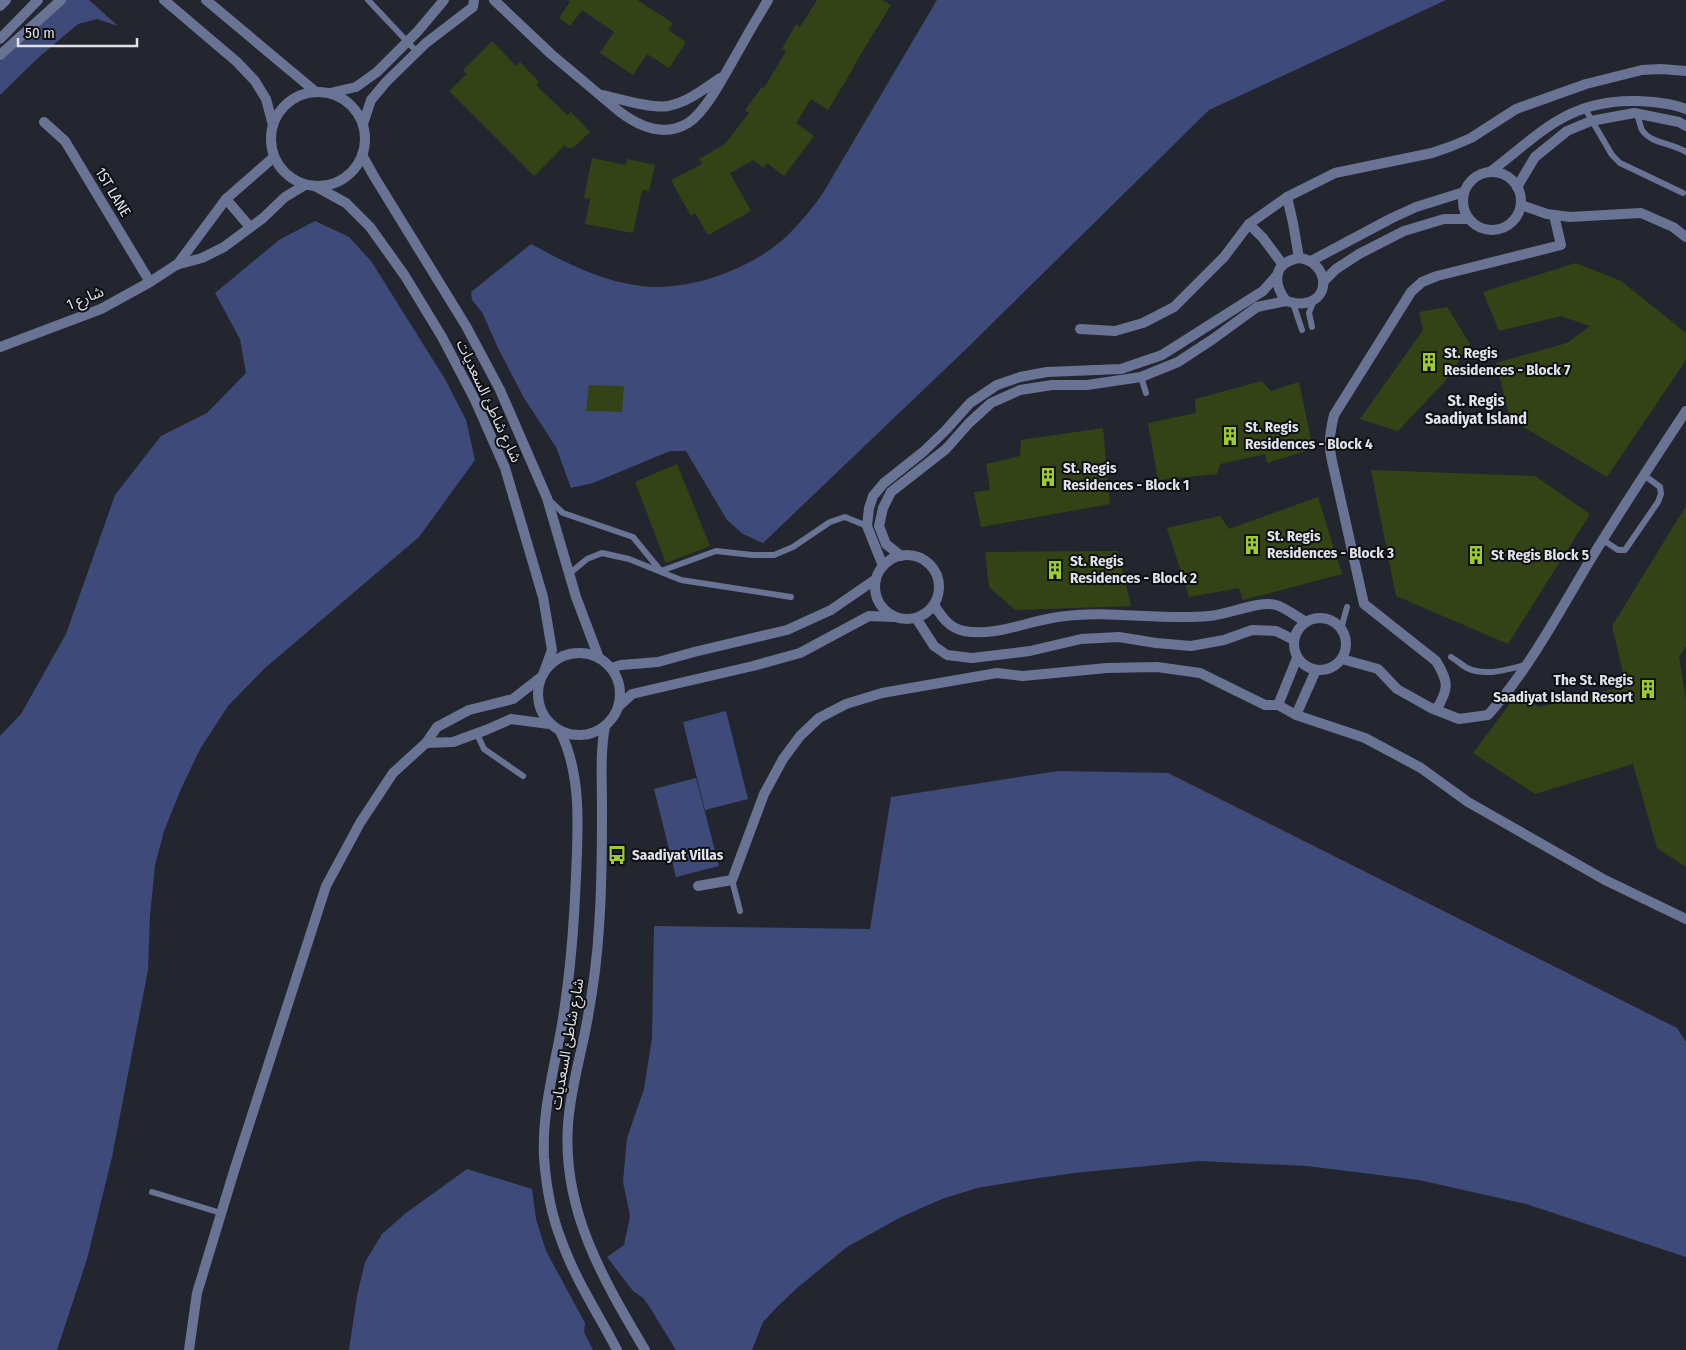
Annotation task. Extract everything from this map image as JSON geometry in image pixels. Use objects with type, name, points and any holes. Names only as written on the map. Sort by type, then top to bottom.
[{"type":"street","points":[[0,6],[6,0]]},
{"type":"street","points":[[0,39],[38,0]]},
{"type":"street","points":[[0,55],[61,0]]},
{"type":"street","points":[[164,0],[237,62],[255,81],[266,98],[273,125]]},
{"type":"street","points":[[206,0],[316,92]]},
{"type":"street","points":[[330,93],[350,104],[363,124],[365,140],[362,155],[355,168],[344,179],[330,185],[310,185],[292,179],[281,169],[274,157],[271,141],[273,125],[279,112],[289,102],[302,95],[316,92],[330,93],[356,88],[376,72],[444,0]]},
{"type":"street","points":[[363,124],[371,100],[386,82],[417,52],[473,7],[474,0]]},
{"type":"street","points":[[494,0],[551,54],[632,121],[653,129],[670,129],[687,123],[700,113],[768,0]]},
{"type":"street","points":[[1080,329],[1115,331],[1143,323],[1174,307],[1224,257],[1249,224],[1287,197],[1335,173],[1432,153],[1452,146],[1471,138],[1516,109],[1586,84],[1642,70],[1686,71]]},
{"type":"street","points":[[600,94],[643,104],[668,106],[696,95],[725,74]]},
{"type":"street","points":[[1490,172],[1506,175],[1517,187],[1521,196],[1521,206],[1512,222],[1503,228],[1494,230],[1484,229],[1468,219],[1463,206],[1464,192],[1474,178],[1490,172],[1544,128],[1584,107],[1626,101],[1651,102],[1686,109]]},
{"type":"street","points":[[1517,187],[1536,157],[1567,131],[1591,121],[1638,114],[1679,122],[1686,126]]},
{"type":"street","name":"1ST LANE","points":[[44,122],[65,141],[150,282]]},
{"type":"street","name":"شارع شاطئ السعديات","points":[[362,155],[466,326],[500,390],[547,498],[569,574],[598,658]]},
{"type":"street","name":"شارع 1","points":[[176,265],[226,199],[274,157]]},
{"type":"street","name":"شارع 1","points":[[0,347],[101,309],[150,282],[176,265],[202,258],[224,247],[264,218],[285,197],[310,185]]},
{"type":"street","name":"شارع شاطئ السعديات","points":[[310,185],[346,203],[370,227],[405,276],[442,337],[475,400],[505,468],[543,597],[552,650],[542,675]]},
{"type":"street","points":[[1311,261],[1392,218],[1464,192]]},
{"type":"street","points":[[1287,197],[1299,258]]},
{"type":"street","points":[[226,199],[250,227]]},
{"type":"street","points":[[1521,206],[1554,215],[1570,217],[1641,213],[1672,227],[1686,237]]},
{"type":"street","points":[[1436,710],[1446,694],[1447,683],[1444,673],[1436,661],[1364,604],[1329,449],[1329,433],[1334,415],[1411,292],[1422,282],[1437,276],[1561,245],[1554,215]]},
{"type":"street","points":[[1323,282],[1336,269],[1359,254],[1404,231],[1444,219],[1468,219]]},
{"type":"street","points":[[1249,224],[1263,238],[1281,270],[1277,286],[1290,302]]},
{"type":"street","points":[[883,566],[868,526],[869,508],[873,496],[884,483],[923,452],[945,431],[970,403],[997,385],[1020,377],[1046,372],[1121,369],[1162,355],[1263,291],[1293,259],[1299,258],[1311,261],[1318,267],[1322,274],[1323,282],[1322,289],[1314,300],[1307,303],[1290,302],[1257,306],[1178,362],[1141,377],[1087,385],[1052,385],[1020,390],[991,403],[968,422],[946,449],[890,492],[883,508],[879,526],[886,544],[901,556]]},
{"type":"street","points":[[1342,659],[1378,669],[1397,688],[1436,710],[1460,719],[1488,715],[1509,692],[1644,475],[1686,412]]},
{"type":"street","points":[[901,556],[912,556],[922,559],[930,565],[936,574],[939,584],[938,595],[934,605],[926,613],[916,618],[902,619],[894,616],[880,605],[875,588],[876,579],[883,566],[901,556]]},
{"type":"street","points":[[611,668],[621,665],[658,662],[787,630],[831,610],[876,579]]},
{"type":"street","points":[[934,605],[945,622],[963,631],[986,632],[1056,617],[1083,614],[1193,618],[1218,616],[1248,607],[1275,605],[1306,622]]},
{"type":"street","points":[[618,706],[632,694],[800,653],[869,616],[894,616]]},
{"type":"street","points":[[916,618],[934,646],[947,655],[972,658],[1030,651],[1090,638],[1119,637],[1191,646],[1224,640],[1252,630],[1276,631],[1294,640]]},
{"type":"street","points":[[1314,619],[1329,620],[1342,629],[1346,644],[1342,659],[1330,668],[1316,670],[1308,668],[1297,658],[1294,640],[1296,633],[1306,622],[1314,619]]},
{"type":"street","points":[[189,1350],[197,1293],[326,886],[360,823],[393,773],[426,744],[437,727],[469,710],[513,699],[542,675],[552,663],[562,656],[574,653],[587,654],[598,658],[611,668],[618,679],[620,692],[618,706],[613,718],[605,726],[586,735],[568,734],[560,731],[549,724],[542,714],[538,702],[537,690],[542,675]]},
{"type":"street","points":[[1278,705],[1297,658]]},
{"type":"street","points":[[698,886],[732,880],[764,794],[783,758],[800,736],[819,718],[846,704],[882,693],[996,673],[1023,676],[1107,668],[1157,667],[1200,673],[1266,705],[1278,705],[1296,715],[1365,738],[1421,768],[1468,802],[1606,880],[1686,919]]},
{"type":"street","points":[[1296,715],[1316,670]]},
{"type":"street","points":[[426,744],[453,742],[511,719],[549,724]]},
{"type":"street","name":"شارع شاطئ السعديات","points":[[605,726],[602,752],[602,860],[599,929],[591,997],[571,1102],[567,1145],[571,1189],[583,1231],[591,1252],[645,1350]]},
{"type":"street","name":"شارع شاطئ السعديات","points":[[560,731],[570,756],[576,784],[576,869],[567,989],[547,1103],[544,1155],[549,1199],[554,1221],[570,1263],[617,1350]]},
{"type":"lane","points":[[368,0],[417,52]]},
{"type":"lane","points":[[1584,107],[1612,155],[1620,163],[1683,193]]},
{"type":"lane","points":[[1638,114],[1642,130],[1652,139],[1673,145],[1686,152]]},
{"type":"lane","points":[[1312,327],[1309,313],[1314,300]]},
{"type":"lane","points":[[1290,302],[1302,330]]},
{"type":"lane","points":[[1141,377],[1146,393]]},
{"type":"lane","points":[[1603,540],[1618,550],[1625,550],[1658,502],[1662,494],[1660,487],[1644,475]]},
{"type":"lane","points":[[547,498],[563,513],[633,537],[661,571]]},
{"type":"lane","points":[[661,571],[716,551],[774,555],[794,547],[830,522],[845,517],[868,526]]},
{"type":"lane","points":[[569,574],[587,559],[602,552],[629,559],[680,580],[791,598]]},
{"type":"lane","points":[[1342,629],[1347,607]]},
{"type":"lane","points":[[1451,657],[1468,668],[1484,672],[1502,671],[1526,665]]},
{"type":"lane","points":[[477,734],[484,749],[523,776]]},
{"type":"lane","points":[[732,880],[740,911]]},
{"type":"lane","points":[[152,1192],[221,1213]]},
{"type":"shaded area","points":[[59,0],[89,0],[118,26],[97,19],[78,24],[39,57],[0,95],[0,61]]},
{"type":"shaded area","points":[[937,0],[1446,0],[1209,110],[964,351],[763,543],[743,534],[727,520],[686,451],[670,451],[593,483],[571,488],[556,447],[524,398],[482,312],[472,300],[471,292],[531,244],[598,276],[626,284],[660,287],[699,282],[718,276],[772,249],[806,216],[823,193]]},
{"type":"shaded area","points":[[315,221],[349,237],[371,261],[445,379],[466,420],[475,460],[419,537],[265,668],[228,706],[200,749],[164,831],[155,865],[150,916],[148,970],[112,1157],[87,1259],[57,1350],[0,1350],[0,736],[21,714],[66,634],[115,495],[161,436],[207,413],[246,373],[240,339],[215,293],[279,240]]},
{"type":"shaded area","points":[[726,711],[748,799],[705,810],[683,722]]},
{"type":"shaded area","points":[[1058,771],[1168,773],[1677,1028],[1686,1042],[1686,1257],[1526,1204],[1419,1180],[1307,1166],[1199,1161],[1074,1173],[1025,1180],[977,1188],[942,1199],[901,1217],[847,1247],[797,1288],[763,1322],[752,1350],[676,1350],[649,1306],[643,1298],[633,1291],[607,1257],[624,1245],[630,1216],[623,1182],[627,1138],[644,1089],[652,1038],[654,926],[870,929],[891,797]]},
{"type":"shaded area","points":[[696,778],[719,866],[676,877],[654,789]]},
{"type":"shaded area","points":[[467,1169],[532,1189],[536,1219],[546,1251],[585,1323],[584,1332],[593,1350],[349,1350],[357,1296],[365,1262],[382,1234],[406,1213]]},
{"type":"building","points":[[567,0],[637,0],[673,23],[668,30],[686,42],[669,68],[647,54],[633,75],[600,53],[614,32],[582,10],[570,26],[559,18],[570,2]]},
{"type":"building","points":[[817,0],[882,0],[891,5],[828,110],[811,99],[796,123],[814,136],[784,176],[767,163],[764,168],[753,160],[730,173],[751,211],[708,235],[695,213],[691,216],[671,180],[702,164],[699,159],[725,144],[749,113],[745,110],[762,87],[764,88],[786,51],[782,49],[796,24],[800,27]]},
{"type":"building","points":[[492,41],[516,66],[520,62],[539,82],[536,85],[567,115],[571,112],[590,132],[573,148],[568,148],[565,145],[534,176],[449,91],[467,74],[463,70]]},
{"type":"building","points":[[592,158],[626,165],[627,159],[655,165],[649,191],[642,190],[633,233],[585,224],[590,199],[584,198]]},
{"type":"building","points":[[1576,263],[1621,281],[1686,333],[1686,360],[1607,477],[1510,419],[1496,363],[1567,343],[1590,326],[1561,316],[1499,331],[1483,292]]},
{"type":"building","name":"St. Regis Residences - Block 7","points":[[1447,307],[1470,344],[1446,380],[1398,431],[1360,419],[1423,330],[1419,312]]},
{"type":"building","name":"St. Regis Residences - Block 4","points":[[1262,381],[1271,391],[1299,382],[1313,449],[1267,463],[1265,454],[1220,464],[1217,474],[1158,480],[1148,423],[1196,413],[1195,399]]},
{"type":"building","points":[[589,385],[624,386],[622,412],[586,411]]},
{"type":"building","name":"St. Regis Residences - Block 1","points":[[1103,428],[1110,504],[981,527],[974,492],[990,490],[986,464],[1020,456],[1021,440]]},
{"type":"building","points":[[677,464],[710,546],[666,563],[635,482]]},
{"type":"building","name":"St Regis Block 5","points":[[1371,470],[1535,476],[1590,514],[1508,644],[1396,596]]},
{"type":"building","name":"St. Regis Residences - Block 3","points":[[1318,497],[1342,574],[1243,600],[1239,588],[1189,597],[1167,528],[1220,516],[1229,529]]},
{"type":"building","name":"The St. Regis Saadiyat Island Resort","points":[[1686,506],[1686,646],[1679,657],[1686,700],[1686,867],[1657,848],[1633,764],[1535,794],[1473,753],[1518,693],[1539,707],[1626,686],[1612,626]]},
{"type":"building","name":"St. Regis Residences - Block 2","points":[[1118,551],[1131,606],[1015,610],[989,587],[985,552]]},
{"type":"place","name":"St. Regis Residences - Block 7","points":[[1429,362]]},
{"type":"place","name":"St. Regis Residences - Block 4","points":[[1230,436]]},
{"type":"place","name":"St. Regis Residences - Block 1","points":[[1048,477]]},
{"type":"place","name":"St. Regis Residences - Block 3","points":[[1252,545]]},
{"type":"place","name":"St Regis Block 5","points":[[1476,555]]},
{"type":"place","name":"St. Regis Residences - Block 2","points":[[1055,570]]},
{"type":"place","name":"The St. Regis Saadiyat Island Resort","points":[[1648,689]]},
{"type":"place","name":"Saadiyat Villas","points":[[617,855]]},
{"type":"district","name":"St. Regis Saadiyat Island","points":[[1476,409]]}]
